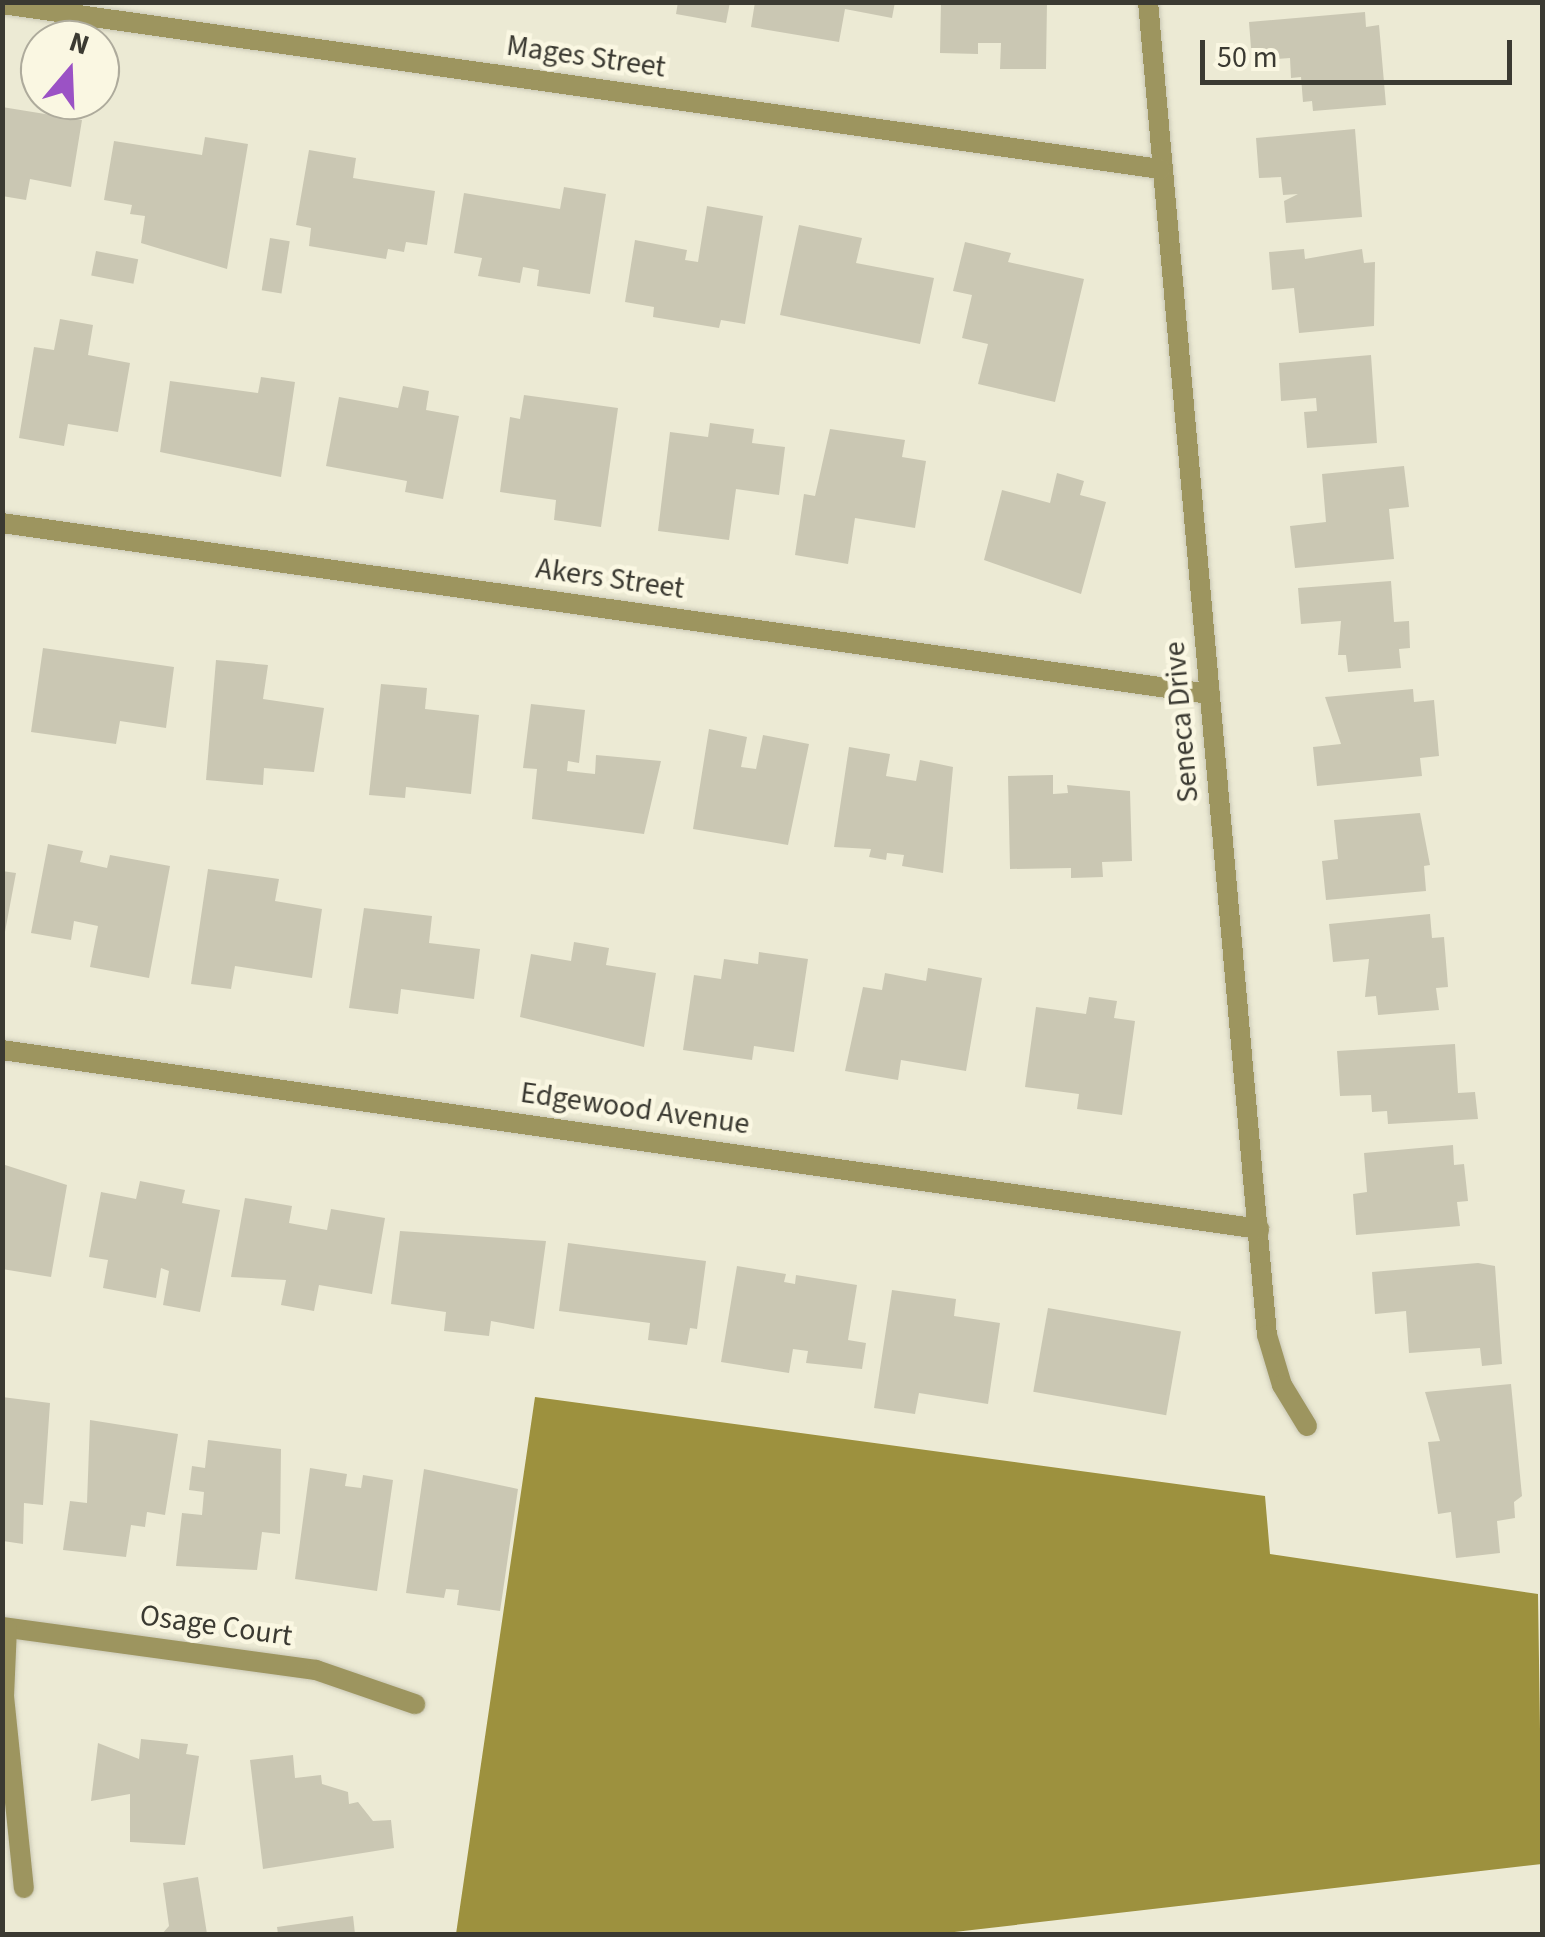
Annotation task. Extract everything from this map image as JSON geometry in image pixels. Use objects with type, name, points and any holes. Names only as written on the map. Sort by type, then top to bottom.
[{"type":"street","name":"Seneca Drive","points":[[1148,2],[1160,169],[1272,1362],[1308,1426]]},
{"type":"street","name":"Mages Street","points":[[2,4],[1160,169]]},
{"type":"street","name":"Akers Street","points":[[2,523],[1210,694]]},
{"type":"street","name":"Edgewood Avenue","points":[[2,1050],[1260,1228]]},
{"type":"street","name":"Osage Court","points":[[5,1627],[316,1670],[415,1704]]},
{"type":"street","points":[[5,1627],[4,1696],[24,1888]]},
{"type":"shaded area","points":[[535,1397],[1265,1496],[1270,1554],[1538,1594],[1542,1864],[937,1934],[456,1934]]},
{"type":"building","points":[[678,2],[730,2],[726,23],[676,14]]},
{"type":"building","points":[[755,2],[895,2],[892,18],[845,9],[839,42],[751,27]]},
{"type":"building","points":[[941,2],[1047,2],[1046,69],[1000,69],[1001,43],[978,43],[978,54],[940,53]]},
{"type":"building","points":[[1365,12],[1366,27],[1379,25],[1386,105],[1313,111],[1312,101],[1303,102],[1301,77],[1291,78],[1290,58],[1252,61],[1249,22]]},
{"type":"building","points":[[2,107],[20,110],[20,120],[82,120],[71,187],[30,179],[26,200],[2,196]]},
{"type":"building","points":[[1355,129],[1362,217],[1286,223],[1284,201],[1298,194],[1283,195],[1281,177],[1259,178],[1256,138]]},
{"type":"building","points":[[205,137],[248,144],[227,269],[141,243],[145,216],[130,214],[132,205],[104,200],[114,141],[202,155]]},
{"type":"building","points":[[309,150],[356,158],[353,178],[435,191],[427,245],[406,242],[404,252],[388,249],[386,259],[309,246],[311,228],[296,225]]},
{"type":"building","points":[[564,187],[606,194],[590,294],[537,286],[539,270],[523,267],[520,283],[478,276],[482,258],[454,253],[464,193],[560,209]]},
{"type":"building","points":[[707,206],[763,216],[745,324],[721,320],[719,328],[653,317],[654,307],[625,302],[635,240],[687,250],[685,260],[698,262]]},
{"type":"building","points":[[799,225],[862,238],[856,263],[934,278],[920,344],[780,315]]},
{"type":"building","points":[[270,238],[290,241],[281,293],[262,290]]},
{"type":"building","points":[[965,242],[1011,253],[1008,262],[1084,279],[1055,402],[978,384],[988,344],[962,338],[972,295],[953,291]]},
{"type":"building","points":[[1304,249],[1305,259],[1362,249],[1364,263],[1375,262],[1374,326],[1299,333],[1294,288],[1272,290],[1269,252]]},
{"type":"building","points":[[96,251],[138,259],[133,284],[91,276]]},
{"type":"building","points":[[60,319],[93,325],[88,355],[130,363],[118,432],[68,424],[64,446],[19,438],[34,347],[54,350]]},
{"type":"building","points":[[1371,355],[1377,443],[1307,448],[1304,412],[1317,411],[1316,398],[1281,401],[1279,363]]},
{"type":"building","points":[[261,377],[295,382],[281,477],[160,452],[170,381],[258,393]]},
{"type":"building","points":[[403,386],[429,391],[426,410],[459,416],[443,499],[405,492],[407,481],[326,466],[339,397],[398,408]]},
{"type":"building","points":[[524,395],[618,408],[601,527],[554,520],[556,500],[500,492],[510,417],[520,419]]},
{"type":"building","points":[[710,423],[754,429],[752,443],[785,447],[779,495],[736,489],[729,540],[658,531],[670,432],[708,437]]},
{"type":"building","points":[[830,429],[905,440],[902,457],[926,461],[915,528],[855,518],[848,564],[795,555],[804,494],[815,496]]},
{"type":"building","points":[[1404,466],[1409,507],[1389,509],[1394,559],[1295,568],[1290,526],[1326,522],[1322,474]]},
{"type":"building","points":[[1057,473],[1084,481],[1080,495],[1106,502],[1081,594],[984,560],[1002,490],[1050,503]]},
{"type":"building","points":[[1391,581],[1394,622],[1409,621],[1410,648],[1399,649],[1401,668],[1348,672],[1346,655],[1338,655],[1341,621],[1301,624],[1298,588]]},
{"type":"building","points":[[43,648],[174,667],[166,728],[120,721],[116,744],[31,732]]},
{"type":"building","points":[[216,660],[268,665],[263,699],[324,708],[314,772],[264,768],[263,785],[206,780]]},
{"type":"building","points":[[381,684],[427,688],[425,709],[479,715],[471,794],[406,787],[405,798],[369,795]]},
{"type":"building","points":[[1413,689],[1414,702],[1434,700],[1439,756],[1420,758],[1422,776],[1317,786],[1313,747],[1341,744],[1325,697]]},
{"type":"building","points":[[531,704],[585,710],[579,763],[568,761],[567,771],[595,774],[596,755],[661,761],[644,834],[532,819],[537,769],[523,768]]},
{"type":"building","points":[[709,729],[747,737],[741,767],[756,769],[763,735],[809,744],[788,845],[693,829]]},
{"type":"building","points":[[849,747],[890,754],[886,776],[916,781],[920,760],[953,767],[943,873],[902,866],[904,855],[887,853],[886,860],[869,857],[871,849],[834,847]]},
{"type":"building","points":[[1053,775],[1053,794],[1068,793],[1067,785],[1130,791],[1132,861],[1102,862],[1103,877],[1071,878],[1071,868],[1010,869],[1008,776]]},
{"type":"building","points":[[1420,813],[1430,865],[1424,866],[1426,891],[1326,900],[1322,861],[1338,859],[1334,820]]},
{"type":"building","points":[[48,844],[83,851],[80,862],[107,868],[110,855],[170,866],[149,978],[90,967],[98,926],[74,921],[71,940],[31,933]]},
{"type":"building","points":[[208,869],[279,879],[275,901],[322,909],[312,978],[235,966],[231,989],[191,984]]},
{"type":"building","points":[[2,871],[16,873],[4,937],[2,937]]},
{"type":"building","points":[[364,908],[432,916],[429,943],[480,949],[474,999],[401,989],[398,1014],[349,1008]]},
{"type":"building","points":[[1430,914],[1432,938],[1444,937],[1448,987],[1436,988],[1439,1010],[1378,1015],[1376,996],[1365,997],[1369,959],[1333,962],[1329,924]]},
{"type":"building","points":[[574,942],[609,948],[606,965],[656,973],[644,1047],[520,1017],[531,954],[571,961]]},
{"type":"building","points":[[759,952],[808,959],[794,1052],[754,1046],[752,1060],[683,1050],[694,975],[721,979],[724,959],[758,964]]},
{"type":"building","points":[[928,968],[982,978],[966,1071],[901,1060],[898,1080],[845,1071],[863,987],[882,990],[885,973],[926,981]]},
{"type":"building","points":[[1089,997],[1117,1001],[1114,1018],[1135,1021],[1122,1115],[1077,1109],[1079,1094],[1025,1087],[1036,1007],[1086,1014]]},
{"type":"building","points":[[1455,1044],[1458,1093],[1475,1092],[1478,1119],[1388,1124],[1387,1111],[1372,1112],[1371,1095],[1340,1096],[1337,1051]]},
{"type":"building","points":[[1453,1145],[1454,1165],[1464,1164],[1468,1201],[1457,1202],[1460,1226],[1356,1235],[1353,1194],[1367,1192],[1364,1153]]},
{"type":"building","points":[[2,1164],[67,1185],[51,1277],[2,1269]]},
{"type":"building","points":[[140,1181],[185,1190],[182,1203],[220,1210],[200,1312],[163,1305],[169,1271],[161,1268],[156,1298],[103,1288],[108,1260],[89,1257],[101,1192],[136,1199]]},
{"type":"building","points":[[245,1198],[292,1206],[289,1223],[327,1230],[331,1209],[385,1218],[372,1294],[319,1285],[314,1311],[281,1305],[286,1280],[231,1277]]},
{"type":"building","points":[[400,1231],[546,1241],[534,1329],[491,1321],[489,1336],[444,1331],[446,1312],[391,1304]]},
{"type":"building","points":[[568,1243],[706,1261],[697,1329],[690,1328],[687,1345],[648,1340],[650,1323],[559,1311]]},
{"type":"building","points":[[1478,1263],[1495,1266],[1502,1364],[1482,1366],[1480,1348],[1409,1353],[1406,1311],[1375,1314],[1372,1272]]},
{"type":"building","points":[[737,1266],[786,1274],[784,1282],[795,1284],[796,1275],[857,1285],[848,1340],[866,1343],[862,1369],[806,1363],[808,1351],[793,1349],[789,1373],[721,1362]]},
{"type":"building","points":[[892,1290],[956,1299],[954,1316],[1000,1323],[988,1404],[919,1393],[915,1414],[874,1408]]},
{"type":"building","points":[[1048,1308],[1181,1331],[1166,1415],[1033,1392]]},
{"type":"building","points":[[1511,1384],[1522,1496],[1514,1502],[1515,1518],[1497,1521],[1500,1553],[1456,1558],[1451,1512],[1438,1514],[1428,1442],[1440,1441],[1425,1392]]},
{"type":"building","points":[[2,1397],[50,1403],[43,1505],[24,1503],[23,1544],[3,1541]]},
{"type":"building","points":[[90,1420],[178,1434],[165,1515],[147,1512],[145,1527],[131,1525],[126,1557],[63,1550],[70,1501],[87,1503]]},
{"type":"building","points":[[208,1440],[281,1449],[280,1534],[262,1532],[257,1570],[176,1566],[182,1513],[202,1515],[204,1492],[189,1490],[192,1466],[205,1468]]},
{"type":"building","points":[[310,1468],[347,1474],[345,1486],[361,1488],[363,1475],[393,1480],[377,1591],[295,1579]]},
{"type":"building","points":[[424,1469],[518,1489],[500,1611],[457,1605],[459,1590],[446,1589],[444,1598],[406,1593]]},
{"type":"building","points":[[141,1739],[188,1744],[186,1754],[199,1756],[185,1845],[130,1842],[130,1794],[91,1801],[98,1743],[139,1759]]},
{"type":"building","points":[[293,1755],[295,1778],[321,1775],[322,1784],[348,1792],[349,1804],[358,1802],[373,1821],[391,1820],[394,1848],[263,1869],[250,1760]]},
{"type":"building","points":[[198,1877],[207,1934],[162,1934],[169,1926],[163,1883]]},
{"type":"building","points":[[353,1916],[355,1934],[278,1934],[277,1927]]}]
